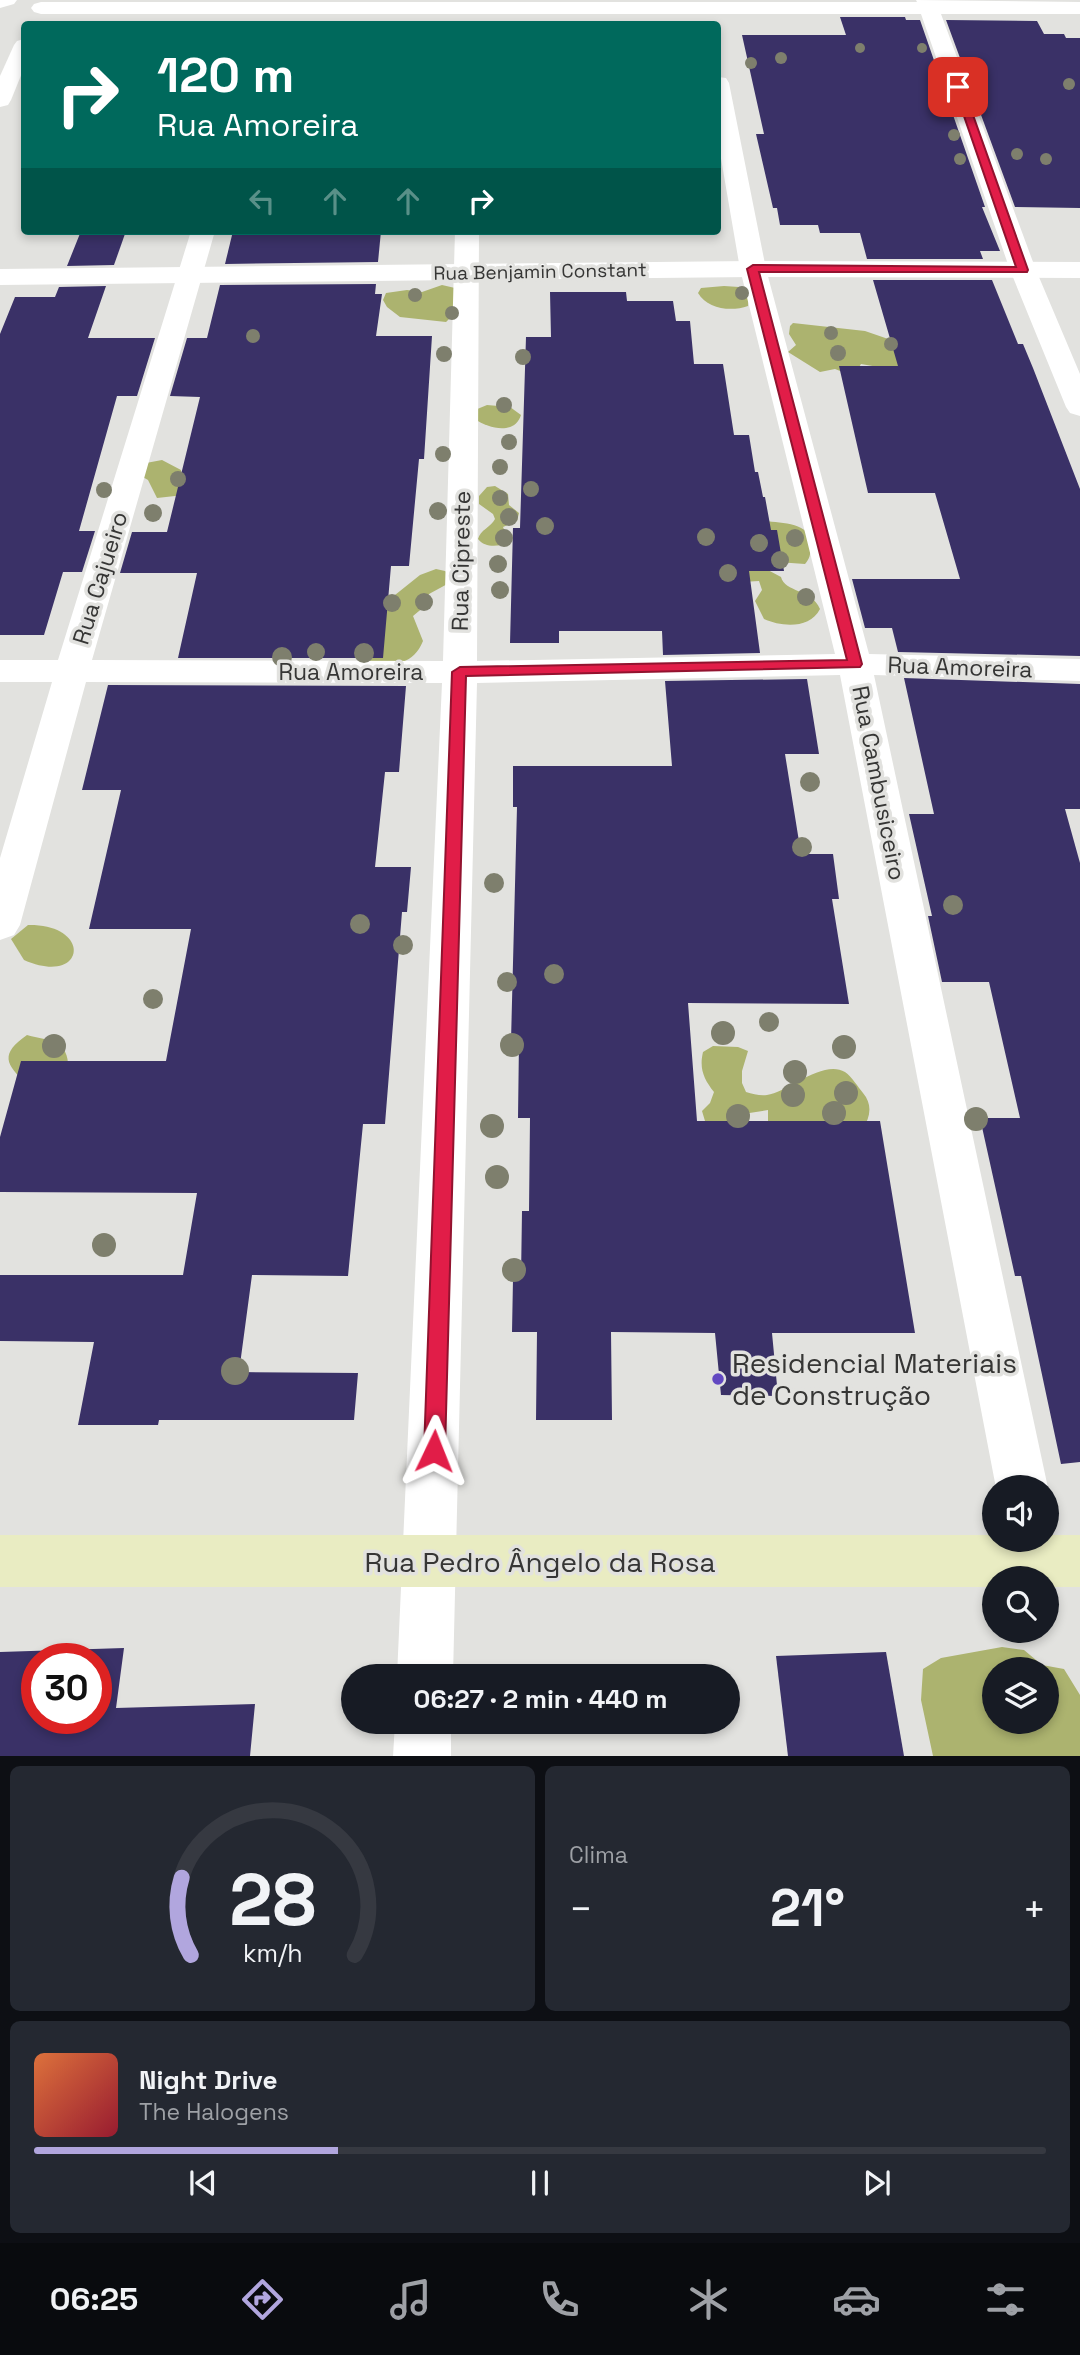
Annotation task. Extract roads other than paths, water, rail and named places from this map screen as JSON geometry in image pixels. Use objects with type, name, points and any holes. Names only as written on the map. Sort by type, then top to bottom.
[{"type":"main road","name":"Rua Pedro Ângelo da Rosa","points":[[0,1561],[431,1563],[1049,1554]]},
{"type":"street","points":[[0,2],[7,0]]},
{"type":"street","points":[[39,11],[268,16],[928,4],[1080,8]]},
{"type":"street","points":[[928,4],[1023,270],[1080,407]]},
{"type":"street","points":[[0,100],[21,52]]},
{"type":"street","name":"Rua Cambusiceiro","points":[[721,99],[753,269],[855,664],[1019,1475]]},
{"type":"street","name":"Rua Cajueiro","points":[[0,925],[72,671],[202,235]]},
{"type":"street","name":"Rua Cipreste","points":[[426,1664],[460,672],[467,235]]},
{"type":"street","name":"Rua Benjamin Constant","points":[[0,276],[753,269],[1080,270]]},
{"type":"street","name":"Rua Amoreira","points":[[0,671],[460,672],[855,664],[1080,670]]},
{"type":"street","points":[[422,1756],[423,1734]]},
{"type":"place","name":"Residencial Materiais de Construção","points":[[718,1379]]}]
